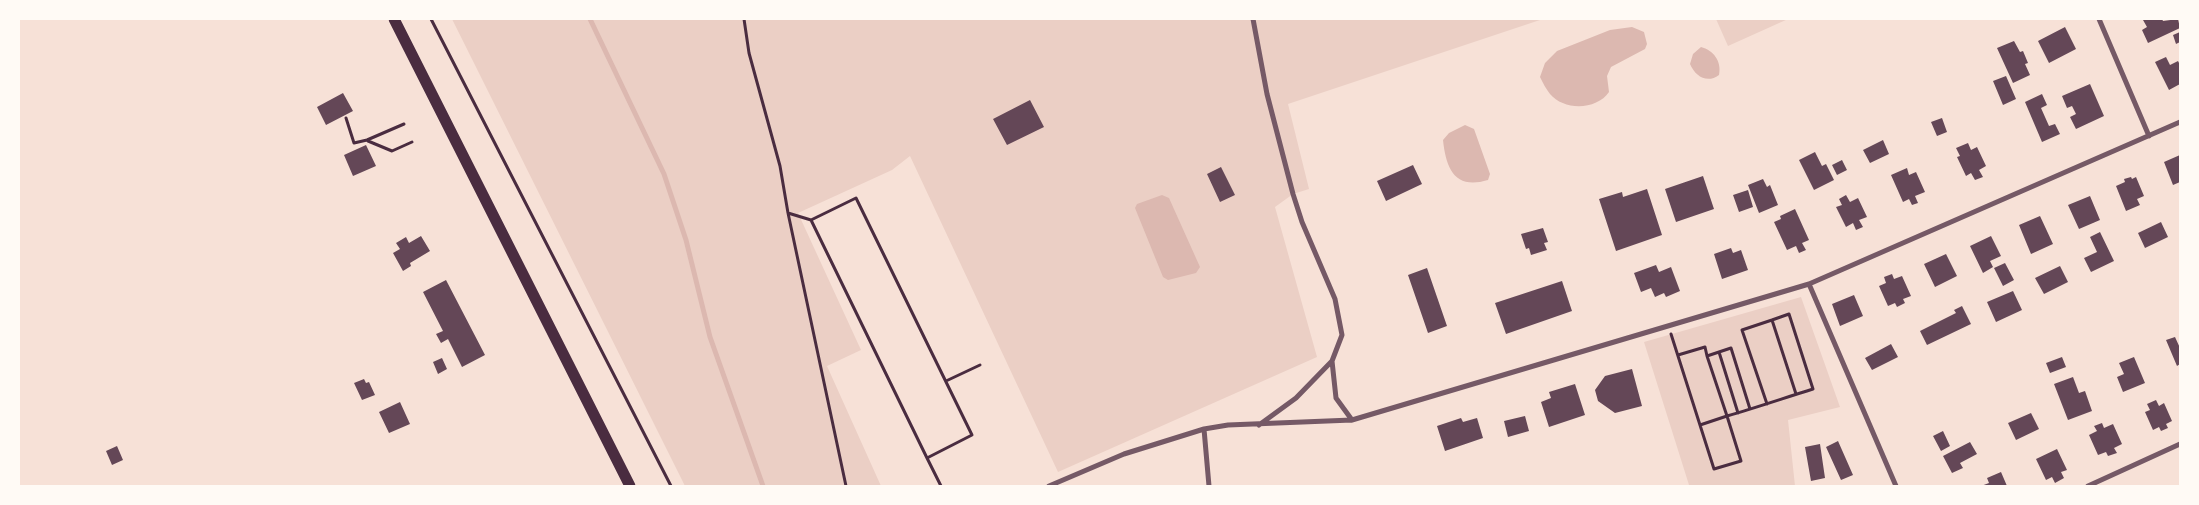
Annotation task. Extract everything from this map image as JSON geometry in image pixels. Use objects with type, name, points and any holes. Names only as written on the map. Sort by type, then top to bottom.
[{"type":"highway","points":[[394,19],[630,486]]},
{"type":"street","points":[[1253,19],[1267,94],[1293,194],[1302,222],[1335,299],[1342,335],[1332,362],[1296,398],[1258,425]]},
{"type":"street","points":[[2099,19],[2149,136]]},
{"type":"street","points":[[1049,486],[1124,454],[1204,429],[1228,426],[1352,420],[1809,284],[2180,122]]},
{"type":"street","points":[[1809,284],[1896,486]]},
{"type":"street","points":[[1332,362],[1336,398],[1352,420]]},
{"type":"street","points":[[1204,429],[1209,486]]},
{"type":"street","points":[[2088,486],[2180,444]]},
{"type":"path","points":[[430,19],[671,486]]},
{"type":"path","points":[[744,19],[749,53],[780,166],[788,213],[846,486]]},
{"type":"path","points":[[346,118],[354,143],[367,140],[404,124]]},
{"type":"path","points":[[367,140],[392,151],[412,142]]},
{"type":"path","points":[[788,213],[811,220],[856,198],[972,435],[927,458]]},
{"type":"path","points":[[811,220],[941,486]]},
{"type":"path","points":[[1700,425],[1767,404],[1796,394],[1813,389],[1789,314],[1742,330],[1767,404]]},
{"type":"path","points":[[1772,320],[1796,394]]},
{"type":"path","points":[[1669,326],[1678,356],[1714,469],[1741,461],[1704,347],[1678,356]]},
{"type":"path","points":[[1708,356],[1731,348],[1750,409]]},
{"type":"path","points":[[1719,352],[1738,413]]},
{"type":"path","points":[[946,381],[980,365]]},
{"type":"shaded area","points":[[452,19],[1543,19],[1288,104],[1309,189],[1293,194],[1275,207],[1317,357],[1058,472],[910,156],[892,170],[798,213],[861,350],[827,366],[881,486],[685,486]]},
{"type":"shaded area","points":[[1716,19],[1788,19],[1728,46]]},
{"type":"shaded area","points":[[1632,27],[1644,32],[1647,44],[1645,49],[1611,67],[1607,76],[1609,92],[1604,98],[1589,105],[1572,106],[1556,100],[1550,94],[1540,77],[1545,63],[1557,51],[1610,30]]},
{"type":"shaded area","points":[[1701,47],[1713,53],[1718,61],[1720,70],[1719,75],[1715,78],[1706,79],[1698,75],[1690,64],[1693,54]]},
{"type":"shaded area","points":[[1465,125],[1474,129],[1490,174],[1488,180],[1467,182],[1454,175],[1450,168],[1443,140],[1449,133]]},
{"type":"shaded area","points":[[1162,195],[1169,198],[1200,267],[1196,273],[1168,280],[1163,277],[1135,208],[1137,204]]},
{"type":"shaded area","points":[[1801,297],[1840,407],[1788,420],[1795,486],[1687,486],[1689,485],[1644,342]]},
{"type":"building","points":[[2162,19],[2163,21],[2178,19],[2180,28],[2148,43],[2142,30],[2147,27],[2143,20]]},
{"type":"building","points":[[2065,27],[2076,49],[2049,63],[2038,41]]},
{"type":"building","points":[[2180,32],[2180,42],[2176,44],[2173,35]]},
{"type":"building","points":[[2014,41],[2020,52],[2023,51],[2028,63],[2025,64],[2030,75],[2013,83],[1997,48]]},
{"type":"building","points":[[2166,57],[2170,65],[2178,61],[2180,65],[2180,84],[2169,90],[2155,62]]},
{"type":"building","points":[[2006,76],[2016,99],[2003,105],[1993,81]]},
{"type":"building","points":[[2090,84],[2104,116],[2076,129],[2070,117],[2076,114],[2072,106],[2067,108],[2062,96]]},
{"type":"building","points":[[343,93],[353,111],[326,125],[317,107]]},
{"type":"building","points":[[2042,94],[2047,105],[2041,108],[2049,126],[2055,124],[2060,134],[2042,142],[2025,102]]},
{"type":"building","points":[[1030,100],[1044,127],[1007,145],[993,119]]},
{"type":"building","points":[[1942,118],[1947,132],[1937,136],[1931,122]]},
{"type":"building","points":[[1883,140],[1889,154],[1870,163],[1863,150]]},
{"type":"building","points":[[1968,143],[1971,150],[1977,147],[1986,166],[1979,170],[1983,177],[1975,180],[1971,173],[1966,176],[1957,157],[1960,156],[1956,148]]},
{"type":"building","points":[[366,145],[376,166],[353,176],[344,155]]},
{"type":"building","points":[[1815,152],[1822,166],[1826,164],[1834,180],[1814,190],[1799,160]]},
{"type":"building","points":[[2180,155],[2180,182],[2173,185],[2164,162]]},
{"type":"building","points":[[1842,160],[1847,170],[1837,175],[1832,165]]},
{"type":"building","points":[[1413,165],[1422,184],[1386,201],[1377,181]]},
{"type":"building","points":[[1221,167],[1235,195],[1220,202],[1207,174]]},
{"type":"building","points":[[1907,168],[1909,175],[1916,172],[1925,192],[1915,196],[1918,203],[1912,205],[1909,199],[1903,202],[1891,175]]},
{"type":"building","points":[[1703,176],[1714,209],[1676,222],[1665,189]]},
{"type":"building","points":[[2131,177],[2132,179],[2136,177],[2144,196],[2137,199],[2140,205],[2126,211],[2116,186],[2125,182],[2124,179]]},
{"type":"building","points":[[1763,179],[1767,187],[1770,185],[1778,205],[1759,213],[1748,185]]},
{"type":"building","points":[[1647,189],[1662,235],[1616,251],[1599,199],[1622,192],[1623,197]]},
{"type":"building","points":[[1748,190],[1753,207],[1739,212],[1733,195]]},
{"type":"building","points":[[1846,195],[1850,202],[1858,198],[1867,217],[1859,220],[1863,227],[1856,230],[1853,223],[1846,227],[1836,207],[1842,205],[1839,199]]},
{"type":"building","points":[[2090,196],[2100,220],[2079,229],[2068,205]]},
{"type":"building","points":[[1795,209],[1809,240],[1802,243],[1806,250],[1799,253],[1796,246],[1787,250],[1774,222],[1781,219],[1780,216]]},
{"type":"building","points":[[2040,216],[2053,244],[2031,254],[2019,225]]},
{"type":"building","points":[[2161,222],[2168,237],[2145,248],[2138,233]]},
{"type":"building","points":[[1543,228],[1548,242],[1544,243],[1547,250],[1531,255],[1529,248],[1526,249],[1521,234]]},
{"type":"building","points":[[2100,232],[2114,261],[2091,272],[2084,258],[2097,252],[2090,237]]},
{"type":"building","points":[[421,236],[430,251],[410,263],[411,266],[403,271],[393,253],[400,249],[396,243],[406,237],[409,243]]},
{"type":"building","points":[[1991,236],[2001,256],[1990,261],[1993,267],[1983,273],[1970,246]]},
{"type":"building","points":[[1731,248],[1733,253],[1741,250],[1748,270],[1722,279],[1714,254]]},
{"type":"building","points":[[1946,254],[1957,276],[1935,287],[1924,264]]},
{"type":"building","points":[[2005,263],[2014,280],[2003,286],[1994,268]]},
{"type":"building","points":[[1656,265],[1659,272],[1671,267],[1680,291],[1666,297],[1664,293],[1655,297],[1651,288],[1641,292],[1634,273]]},
{"type":"building","points":[[2060,266],[2068,282],[2044,294],[2035,278]]},
{"type":"building","points":[[1427,268],[1447,326],[1428,333],[1408,275]]},
{"type":"building","points":[[1892,274],[1894,279],[1902,276],[1911,296],[1903,299],[1905,303],[1897,307],[1895,303],[1888,306],[1879,286],[1886,283],[1884,277]]},
{"type":"building","points":[[446,280],[485,355],[462,367],[448,339],[441,343],[436,334],[443,331],[423,292]]},
{"type":"building","points":[[1562,281],[1572,311],[1506,334],[1495,303]]},
{"type":"building","points":[[2013,291],[2022,310],[1996,322],[1987,302]]},
{"type":"building","points":[[1854,295],[1863,316],[1840,326],[1832,304]]},
{"type":"building","points":[[1962,306],[1971,324],[1927,345],[1920,331],[1956,313],[1954,310]]},
{"type":"building","points":[[2175,337],[2180,348],[2180,364],[2177,366],[2166,340]]},
{"type":"building","points":[[1891,344],[1898,357],[1872,370],[1865,358]]},
{"type":"building","points":[[2062,357],[2066,367],[2050,373],[2046,363]]},
{"type":"building","points":[[2134,357],[2145,383],[2123,392],[2117,377],[2124,374],[2119,363]]},
{"type":"building","points":[[442,358],[447,369],[438,374],[433,362]]},
{"type":"building","points":[[1632,369],[1642,406],[1615,413],[1598,401],[1595,390],[1605,376]]},
{"type":"building","points":[[2073,377],[2079,393],[2085,391],[2092,411],[2068,420],[2054,384]]},
{"type":"building","points":[[364,379],[366,383],[369,382],[375,395],[362,400],[354,383]]},
{"type":"building","points":[[1575,384],[1585,415],[1549,427],[1541,402],[1551,398],[1549,392]]},
{"type":"building","points":[[2156,400],[2159,406],[2164,403],[2172,421],[2166,424],[2168,428],[2161,431],[2159,427],[2153,430],[2145,412],[2150,410],[2147,404]]},
{"type":"building","points":[[400,402],[410,424],[389,433],[379,412]]},
{"type":"building","points":[[2031,413],[2039,429],[2016,440],[2008,423]]},
{"type":"building","points":[[1525,416],[1529,431],[1508,437],[1504,421]]},
{"type":"building","points":[[1461,418],[1463,422],[1477,418],[1483,438],[1445,451],[1437,426]]},
{"type":"building","points":[[2102,423],[2104,428],[2113,424],[2122,444],[2114,448],[2117,453],[2108,456],[2106,452],[2098,455],[2089,435],[2097,431],[2094,426]]},
{"type":"building","points":[[1943,431],[1950,446],[1941,451],[1933,436]]},
{"type":"building","points":[[1838,441],[1853,475],[1841,480],[1826,447]]},
{"type":"building","points":[[1970,442],[1977,454],[1960,463],[1963,468],[1952,473],[1943,456]]},
{"type":"building","points":[[1820,444],[1825,478],[1811,481],[1805,447]]},
{"type":"building","points":[[117,446],[123,460],[112,465],[106,451]]},
{"type":"building","points":[[2057,449],[2067,470],[2061,472],[2064,478],[2055,483],[2052,477],[2046,480],[2036,459]]},
{"type":"building","points":[[2001,472],[2007,486],[1981,486],[1989,483],[1987,478]]},
{"type":"waterway","points":[[590,19],[664,174],[686,240],[710,337],[763,486]]}]
